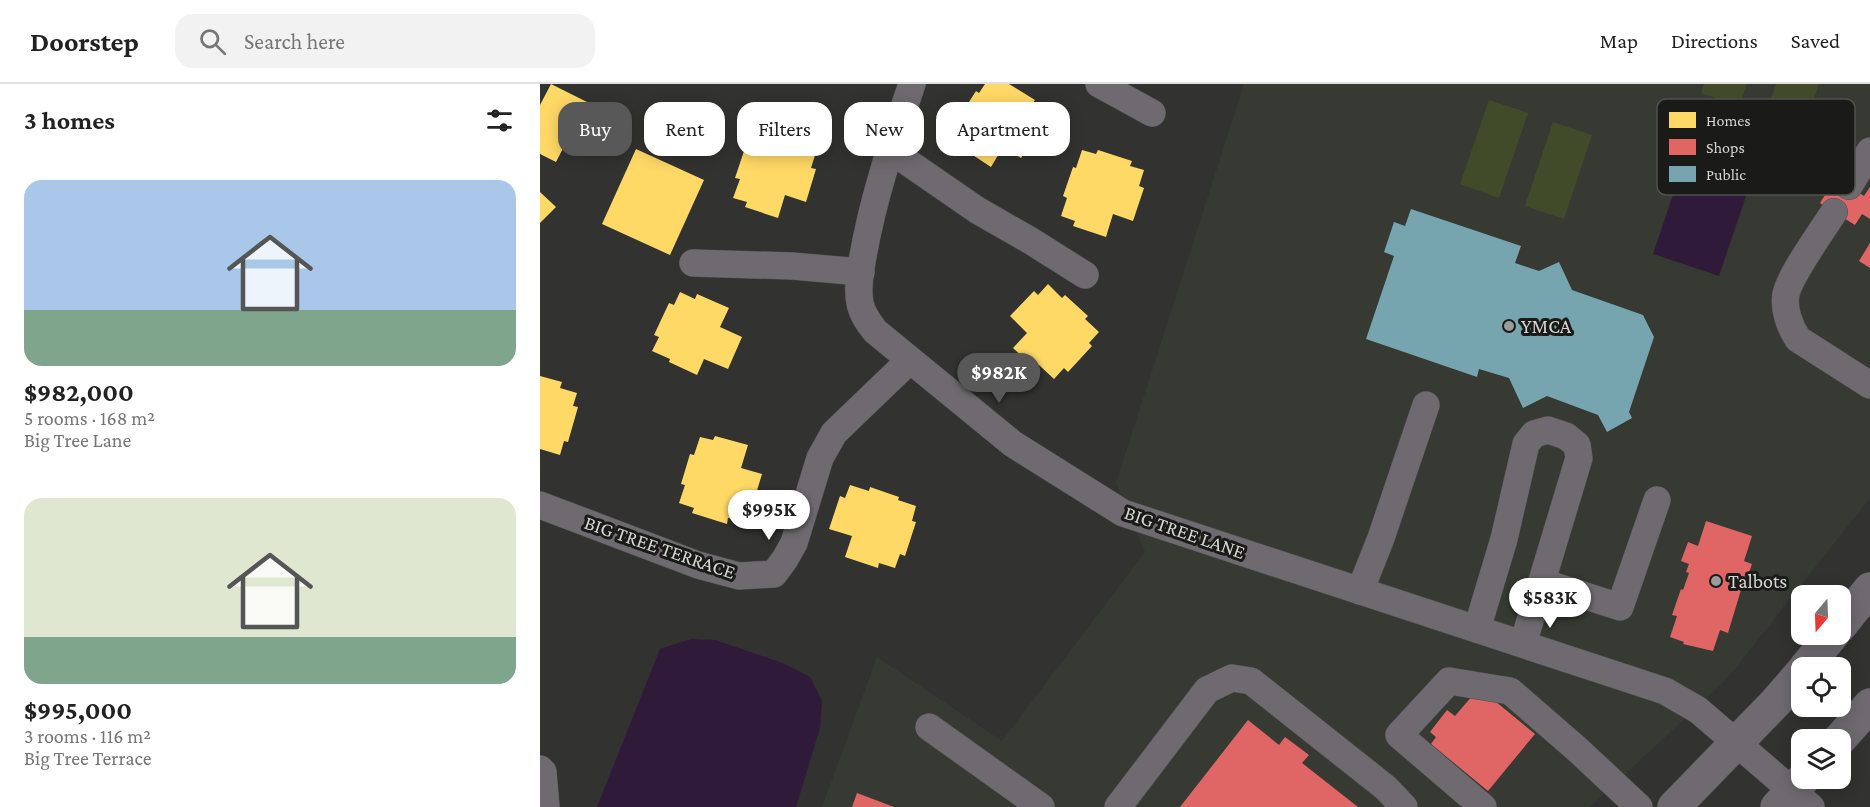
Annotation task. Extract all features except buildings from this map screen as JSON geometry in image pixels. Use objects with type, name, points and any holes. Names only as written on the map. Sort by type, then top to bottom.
[{"type":"main road","points":[[1851,612],[1870,589]]},
{"type":"main road","points":[[1815,657],[1824,645]]},
{"type":"main road","points":[[1674,807],[1791,685]]},
{"type":"main road","points":[[1849,729],[1870,705]]},
{"type":"street","name":"BIG TREE LANE","points":[[906,102],[912,84]]},
{"type":"street","points":[[1099,84],[1152,113]]},
{"type":"street","points":[[1855,176],[1870,151]]},
{"type":"street","name":"BIG TREE LANE","points":[[888,156],[866,236],[859,287],[860,304],[875,331],[1013,444],[1123,513],[1665,691],[1698,710],[1796,796]]},
{"type":"street","points":[[899,156],[977,210],[1085,275]]},
{"type":"street","points":[[1834,212],[1792,281],[1786,294],[1785,305],[1792,329],[1798,339],[1870,385]]},
{"type":"street","points":[[693,263],[792,266],[861,272]]},
{"type":"street","name":"BIG TREE TERRACE","points":[[540,505],[739,576],[774,573],[794,543],[820,458],[834,433],[910,360]]},
{"type":"street","points":[[1360,591],[1381,538],[1426,405]]},
{"type":"street","points":[[1477,629],[1504,539],[1526,444],[1534,434],[1548,430],[1566,436],[1577,445],[1579,458],[1523,644]]},
{"type":"street","points":[[1542,582],[1620,608],[1657,500]]},
{"type":"street","points":[[1118,807],[1207,690],[1232,678],[1251,681],[1386,788],[1404,807]]},
{"type":"street","points":[[1483,807],[1399,735],[1449,681],[1510,692],[1578,750],[1639,807]]},
{"type":"street","points":[[930,727],[1041,807]]},
{"type":"street","points":[[540,769],[543,772],[546,807]]},
{"type":"shaded area","points":[[1244,84],[1870,84],[1870,498],[1801,585],[1791,585],[1791,598],[1726,680],[1590,807],[822,807],[877,657],[1002,741],[1145,552],[1116,483]]},
{"type":"shaded area","points":[[1673,195],[1746,195],[1719,276],[1653,254]]},
{"type":"shaded area","points":[[691,639],[715,640],[785,664],[810,677],[822,701],[820,728],[796,807],[597,807],[660,649]]},
{"type":"green space","points":[[1704,84],[1747,84],[1742,99],[1719,99],[1701,93]]},
{"type":"green space","points":[[1776,84],[1819,84],[1814,99],[1771,99]]},
{"type":"green space","points":[[1489,100],[1528,113],[1499,198],[1460,184]]},
{"type":"green space","points":[[1553,122],[1592,135],[1564,219],[1525,206]]},
{"type":"place","name":"YMCA","points":[[1509,326]]},
{"type":"place","name":"Talbots","points":[[1716,581]]}]
